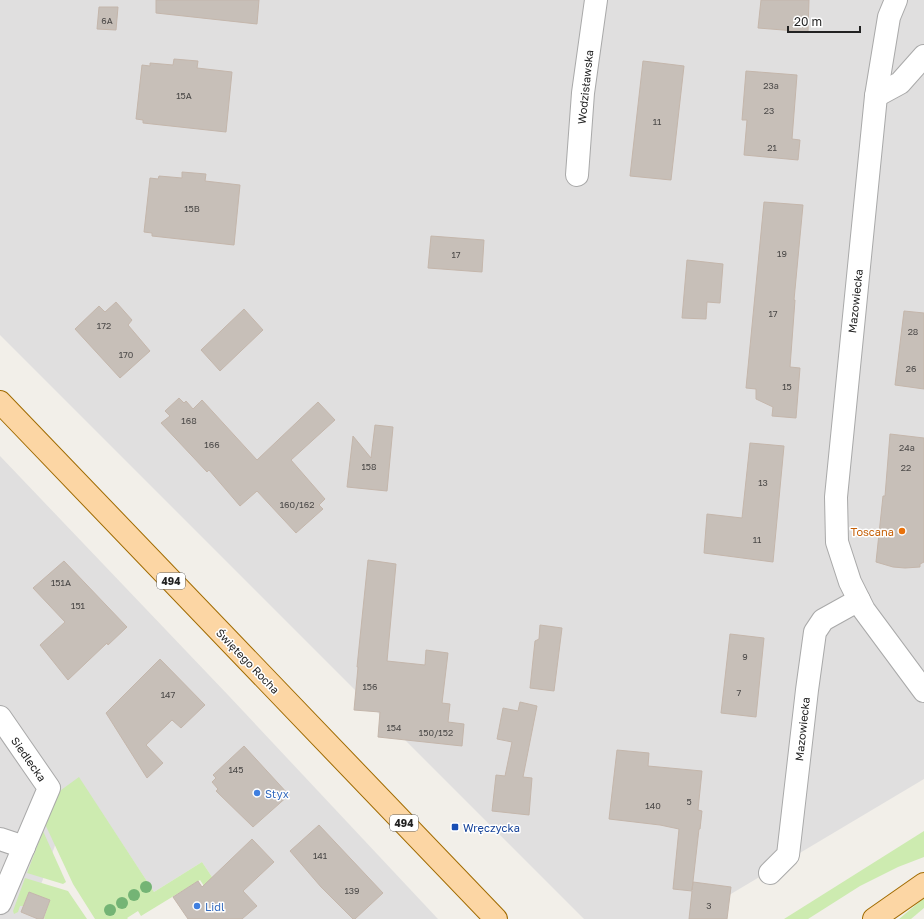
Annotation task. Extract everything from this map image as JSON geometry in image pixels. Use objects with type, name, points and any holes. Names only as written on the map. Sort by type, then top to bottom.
[{"type":"main road","name":"Świętego Rocha","points":[[0,402],[496,919]]},
{"type":"main road","points":[[874,919],[924,884]]},
{"type":"street","name":"Wodzisławska","points":[[577,175],[584,93],[596,0]]},
{"type":"street","name":"Mazowiecka","points":[[896,0],[889,17],[876,96],[836,496],[837,542],[850,582],[864,610],[924,691]]},
{"type":"street","points":[[876,96],[900,83],[924,56]]},
{"type":"street","name":"Mazowiecka","points":[[770,873],[788,855],[806,690],[815,632],[823,620],[859,600]]},
{"type":"street","name":"Siedlecka","points":[[0,717],[49,788],[0,903]]},
{"type":"street","points":[[0,839],[24,847]]},
{"type":"shaded area","points":[[0,0],[924,0],[924,779],[689,919],[584,919],[0,335]]},
{"type":"shaded area","points":[[0,456],[228,695],[438,919],[240,919],[202,862],[154,892],[79,778],[38,893],[53,899],[46,919],[0,919]]},
{"type":"green space","points":[[79,777],[154,892],[202,862],[240,919],[226,919],[200,880],[141,916],[138,911],[127,918],[128,919],[95,919],[73,884],[45,824],[57,793]]},
{"type":"green space","points":[[43,831],[66,882],[63,884],[27,873]]},
{"type":"green space","points":[[924,831],[924,857],[898,867],[860,886],[808,919],[784,919]]},
{"type":"green space","points":[[25,878],[68,891],[87,919],[45,919],[44,918],[50,900],[29,892],[23,906],[20,906],[18,912],[14,914],[13,911]]},
{"type":"green space","points":[[924,898],[924,908],[911,919],[899,919]]},
{"type":"building","points":[[156,0],[259,0],[257,24],[156,13]]},
{"type":"building","points":[[761,0],[809,0],[808,32],[758,28]]},
{"type":"building","points":[[99,7],[118,7],[116,30],[97,29]]},
{"type":"building","points":[[174,59],[198,61],[197,68],[232,72],[226,132],[143,123],[143,120],[136,119],[142,65],[150,66],[150,63],[173,65]]},
{"type":"building","points":[[643,61],[684,66],[671,180],[630,176]]},
{"type":"building","points":[[746,71],[797,75],[792,139],[800,140],[798,160],[744,155],[747,120],[742,120]]},
{"type":"building","points":[[182,172],[206,174],[205,181],[240,185],[234,245],[152,236],[152,233],[144,232],[150,178],[158,179],[159,176],[182,178]]},
{"type":"building","points":[[764,202],[803,205],[794,300],[790,367],[800,368],[796,418],[772,416],[773,407],[756,399],[756,389],[746,388]]},
{"type":"building","points":[[431,236],[484,240],[482,272],[428,268]]},
{"type":"building","points":[[687,260],[723,264],[720,303],[707,302],[706,319],[682,318]]},
{"type":"building","points":[[116,302],[132,320],[128,325],[150,351],[120,378],[75,329],[99,306],[105,312]]},
{"type":"building","points":[[244,309],[263,330],[220,371],[201,350]]},
{"type":"building","points":[[904,311],[924,313],[924,389],[895,385]]},
{"type":"building","points":[[179,398],[184,403],[186,401],[193,409],[202,400],[257,460],[318,402],[335,420],[291,460],[325,499],[319,505],[323,509],[296,533],[257,491],[240,506],[209,470],[207,472],[161,423],[170,416],[165,411]]},
{"type":"building","points":[[375,425],[393,427],[387,491],[347,487],[353,436],[371,458]]},
{"type":"building","points":[[890,434],[924,438],[924,562],[920,564],[920,567],[893,567],[876,562],[883,496],[885,496]]},
{"type":"building","points":[[750,443],[784,446],[773,562],[704,553],[707,514],[742,518]]},
{"type":"building","points":[[368,560],[396,564],[387,661],[425,665],[426,650],[448,653],[442,703],[450,704],[448,722],[464,724],[462,746],[378,737],[380,712],[354,710]]},
{"type":"building","points":[[64,561],[127,627],[108,645],[107,643],[68,680],[40,645],[65,622],[33,588]]},
{"type":"building","points":[[540,625],[562,628],[554,691],[530,688],[535,641],[539,639]]},
{"type":"building","points":[[730,634],[764,638],[756,717],[721,713]]},
{"type":"building","points":[[160,659],[205,705],[181,728],[172,720],[146,745],[163,763],[147,778],[106,713]]},
{"type":"building","points":[[520,702],[537,706],[523,777],[532,778],[529,815],[492,811],[496,775],[505,776],[512,742],[497,739],[503,708],[518,711]]},
{"type":"building","name":"Styx","points":[[244,746],[289,795],[253,827],[216,791],[218,789],[212,782],[216,778],[213,775]]},
{"type":"building","points":[[617,750],[649,753],[648,766],[702,771],[698,810],[702,811],[699,829],[692,890],[693,882],[731,887],[727,919],[689,919],[692,891],[673,889],[679,829],[660,825],[609,819]]},
{"type":"building","points":[[319,825],[383,893],[355,919],[353,919],[321,887],[290,851]]},
{"type":"building","points":[[252,839],[274,862],[243,891],[257,906],[242,919],[188,919],[173,897],[198,881],[202,887]]},
{"type":"building","points":[[29,892],[50,900],[43,919],[38,919],[21,912]]},
{"type":"place","name":"Toscana","points":[[902,531]]},
{"type":"place","name":"Styx","points":[[257,793]]},
{"type":"place","name":"Wręczycka","points":[[455,827]]},
{"type":"place","name":"Lidl","points":[[197,906]]}]
